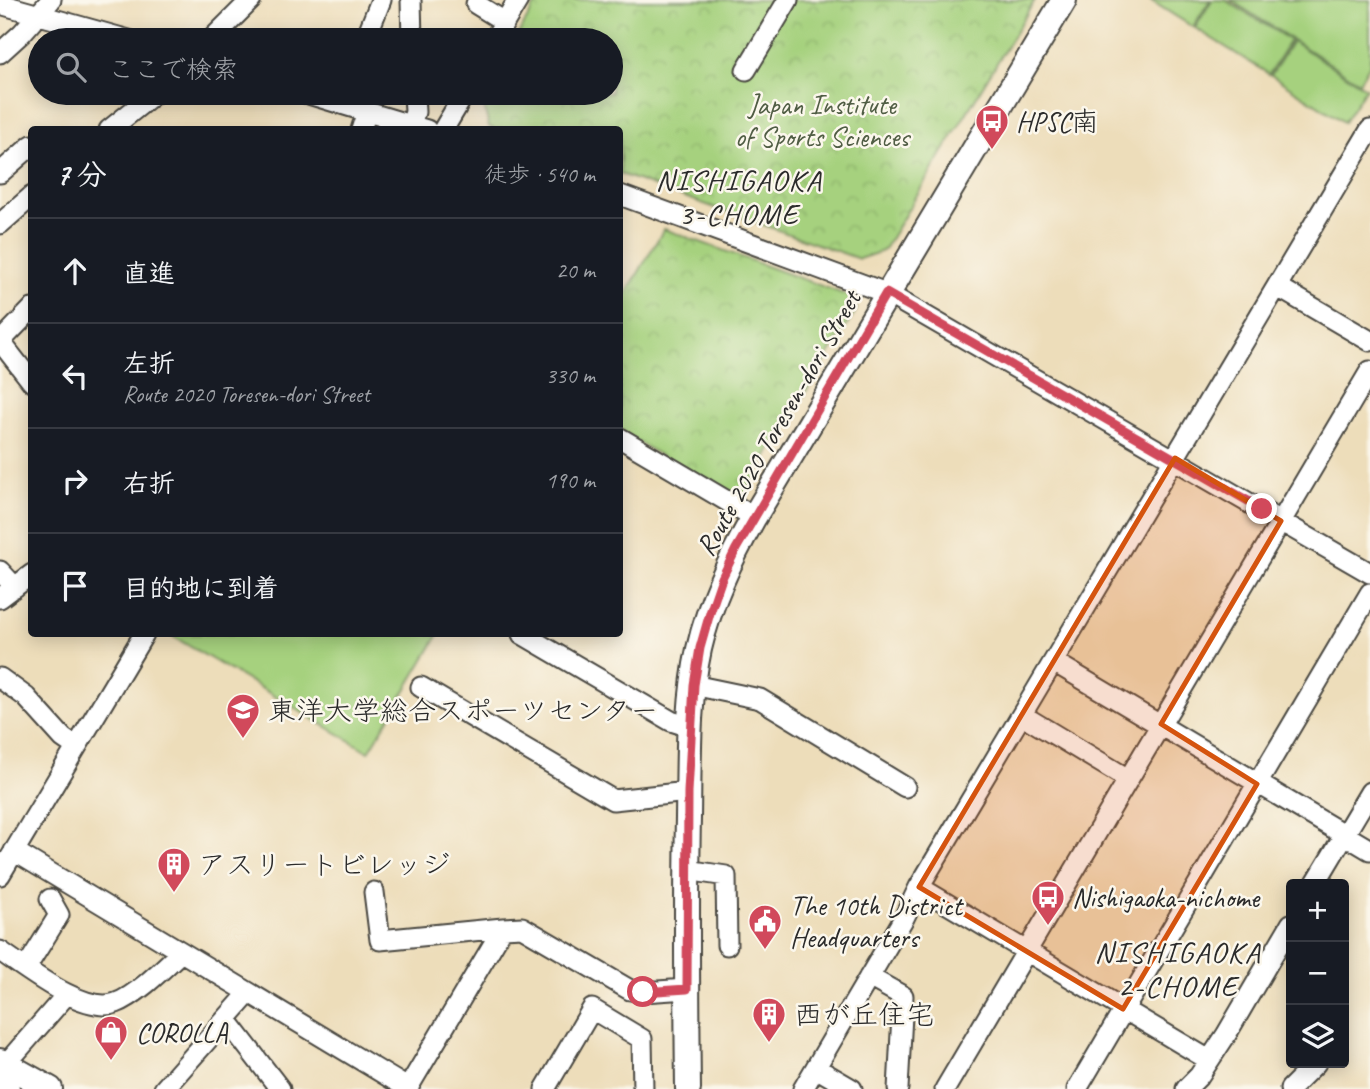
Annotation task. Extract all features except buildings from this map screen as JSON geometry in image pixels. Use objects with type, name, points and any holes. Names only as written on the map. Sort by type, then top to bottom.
[{"type":"main road","name":"Route 2020 Toresen-dori Street","points":[[688,1089],[687,870],[690,727],[700,648],[722,578],[754,517],[886,293],[1064,0]]},
{"type":"main road","points":[[2,1070],[7,1089]]},
{"type":"main road","points":[[2,1070],[50,1089]]},
{"type":"street","points":[[223,28],[251,0]]},
{"type":"street","points":[[370,28],[381,0]]},
{"type":"street","points":[[411,0],[412,28]]},
{"type":"street","points":[[501,28],[518,0]]},
{"type":"street","points":[[746,70],[788,0]]},
{"type":"street","points":[[0,4],[45,7],[98,28]]},
{"type":"street","points":[[476,4],[505,22]]},
{"type":"street","points":[[0,53],[45,7]]},
{"type":"street","points":[[114,126],[140,105]]},
{"type":"street","points":[[349,105],[364,120],[411,126]]},
{"type":"street","points":[[415,105],[419,126]]},
{"type":"street","points":[[445,126],[458,105]]},
{"type":"street","points":[[803,1089],[919,887],[1175,458],[1278,287],[1364,156],[1370,130]]},
{"type":"street","points":[[0,173],[28,148]]},
{"type":"street","points":[[623,196],[886,293],[1370,573]]},
{"type":"street","points":[[0,224],[28,200]]},
{"type":"street","points":[[1278,287],[1370,341]]},
{"type":"street","points":[[28,313],[0,341],[7,366],[28,379]]},
{"type":"street","points":[[945,1089],[1370,371]]},
{"type":"street","points":[[623,440],[754,517]]},
{"type":"street","points":[[0,571],[8,593],[28,577]]},
{"type":"street","points":[[1077,1089],[1370,593]]},
{"type":"street","points":[[0,875],[142,637]]},
{"type":"street","points":[[527,637],[671,721],[690,727]]},
{"type":"street","points":[[1054,662],[1370,850]]},
{"type":"street","points":[[0,678],[26,697],[63,738],[76,747]]},
{"type":"street","points":[[694,685],[760,699],[905,787]]},
{"type":"street","points":[[421,687],[613,800],[688,792]]},
{"type":"street","points":[[1022,715],[1128,779]]},
{"type":"street","points":[[1318,879],[1370,792]]},
{"type":"street","points":[[14,851],[409,1089],[503,928]]},
{"type":"street","points":[[687,870],[726,876],[727,945]]},
{"type":"street","points":[[919,887],[1209,1060]]},
{"type":"street","points":[[374,892],[380,940],[522,927],[630,990],[643,992],[687,989]]},
{"type":"street","points":[[26,968],[59,915],[50,899]]},
{"type":"street","points":[[1186,1089],[1199,1076],[1286,932]]},
{"type":"street","points":[[0,951],[66,994],[103,1006],[118,1003],[181,953]]},
{"type":"street","points":[[869,977],[903,996],[898,1089]]},
{"type":"street","points":[[2,1070],[66,994]]},
{"type":"street","points":[[164,1089],[248,994]]},
{"type":"street","points":[[545,1089],[592,1009],[642,1039],[643,1089]]},
{"type":"street","points":[[226,1019],[280,1089]]},
{"type":"street","points":[[816,1068],[852,1089]]},
{"type":"street","points":[[1298,1086],[1312,1068]]},
{"type":"highlighted area","points":[[1175,458],[1281,521],[1161,724],[1257,784],[1123,1009],[919,887]]},
{"type":"green space","name":"Japan Institute of Sports Sciences","points":[[538,0],[1035,0],[883,251],[859,259],[623,175],[623,126],[489,126],[484,105],[623,105],[623,28],[522,28]]},
{"type":"green space","points":[[1150,0],[1210,0],[1193,27]]},
{"type":"green space","points":[[1212,0],[1225,0],[1290,40],[1269,74],[1195,28]]},
{"type":"green space","points":[[1230,0],[1370,0],[1370,64],[1359,82]]},
{"type":"green space","points":[[1292,41],[1366,88],[1344,122],[1271,75]]},
{"type":"green space","points":[[664,229],[852,297],[857,309],[738,503],[623,433],[623,299]]},
{"type":"green space","points":[[174,637],[437,637],[369,752]]},
{"type":"place","name":"HPSC南","points":[[992,151]]},
{"type":"place","name":"東洋大学総合スポーツセンター","points":[[243,740]]},
{"type":"place","name":"アスリートビレッジ","points":[[174,894]]},
{"type":"place","name":"Nishigaoka-nichome","points":[[1048,927]]},
{"type":"place","name":"The 10th District Headquarters","points":[[765,951]]},
{"type":"place","name":"西が丘住宅","points":[[769,1044]]},
{"type":"place","name":"COROLLA","points":[[111,1062]]},
{"type":"district","name":"NISHIGAOKA 3-CHOME","points":[[739,197]]},
{"type":"district","name":"NISHIGAOKA 2-CHOME","points":[[1178,969]]},
{"type":"route","points":[[643,992],[687,989],[690,727],[700,648],[722,578],[754,517],[886,293],[1262,509]]}]
